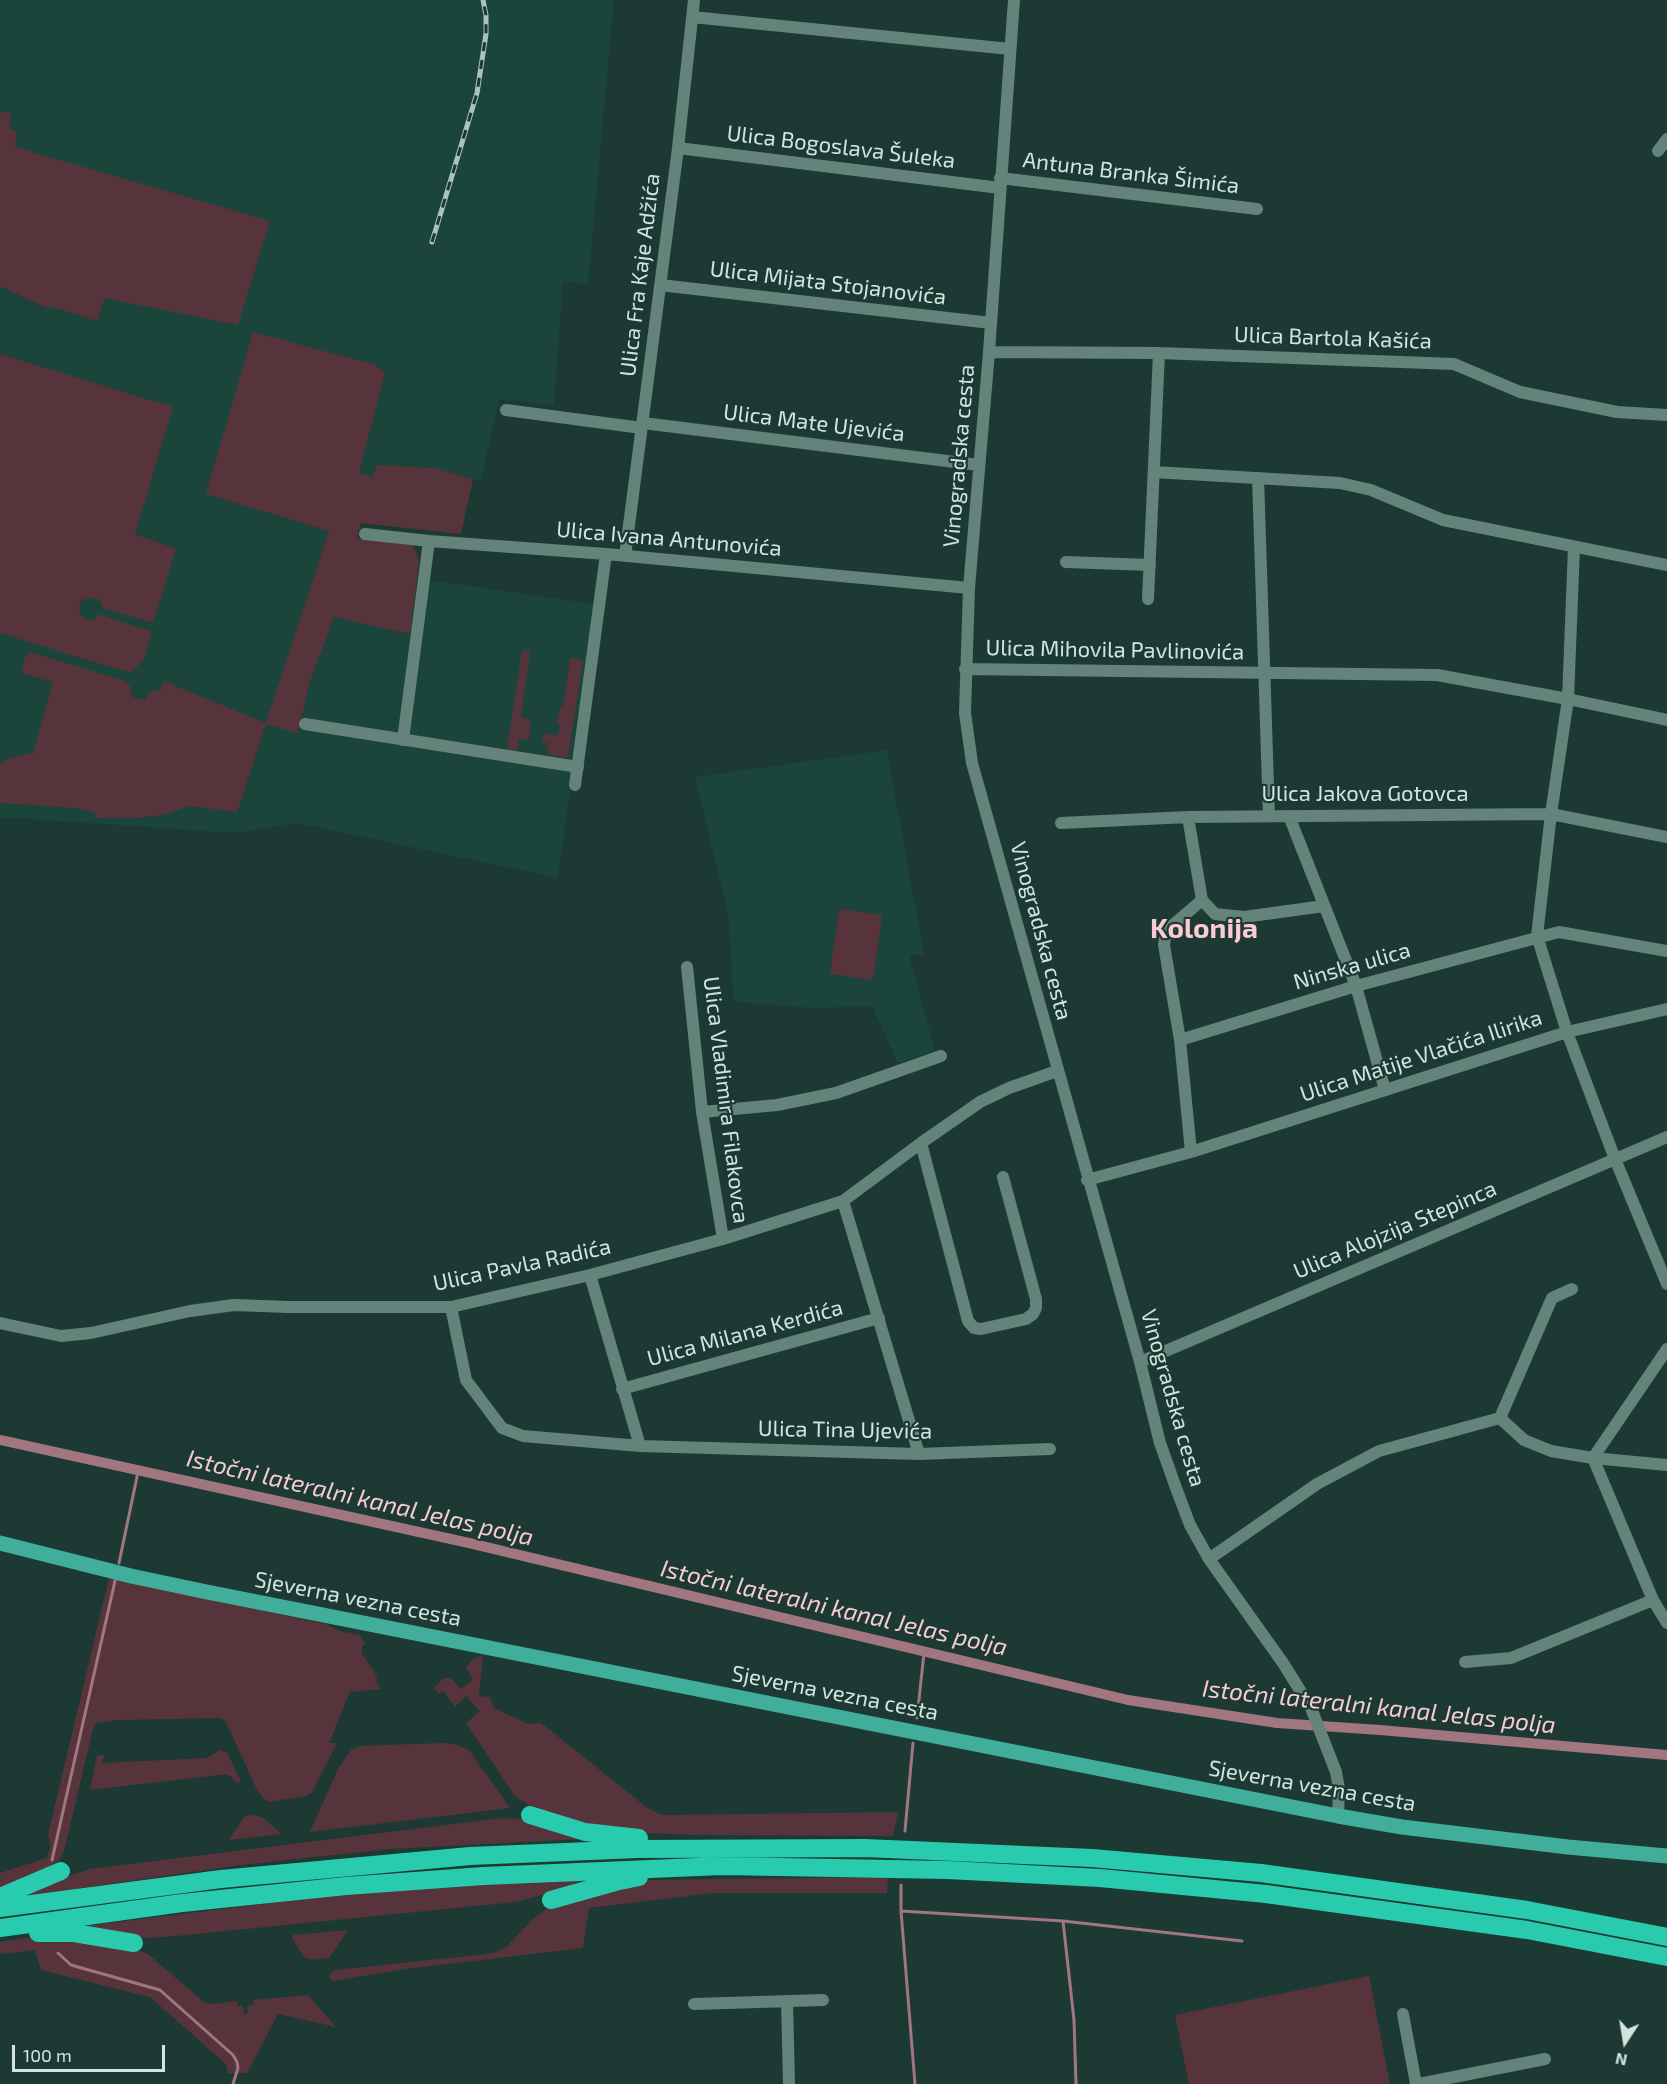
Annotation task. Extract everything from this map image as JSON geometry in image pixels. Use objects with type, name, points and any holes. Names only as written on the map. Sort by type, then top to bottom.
[{"type":"highway","points":[[530,1815],[560,1826],[595,1834],[657,1839],[728,1838],[754,1847]]},
{"type":"highway","points":[[0,1908],[221,1879],[470,1856],[554,1851],[754,1847],[946,1850],[1092,1858],[1261,1873],[1527,1911],[1667,1936]]},
{"type":"highway","points":[[551,1900],[632,1878],[697,1874],[722,1866]]},
{"type":"highway","points":[[0,1928],[182,1903],[346,1886],[483,1875],[722,1866],[948,1870],[1100,1878],[1254,1893],[1527,1930],[1667,1957]]},
{"type":"highway","points":[[0,1897],[61,1871]]},
{"type":"highway","points":[[0,1937],[63,1933],[135,1943]]},
{"type":"main road","name":"Sjeverna vezna cesta","points":[[0,1543],[131,1576],[207,1592],[1338,1816],[1402,1827],[1667,1856]]},
{"type":"street","name":"Ulica Fra Kaje Adžića","points":[[625,556],[678,148],[694,0]]},
{"type":"street","name":"Vinogradska cesta","points":[[1014,0],[989,352],[969,588],[965,713],[972,763],[1140,1362],[1160,1443],[1190,1526],[1209,1559],[1283,1663],[1311,1708],[1336,1772],[1339,1789],[1338,1816]]},
{"type":"street","points":[[692,17],[1010,49]]},
{"type":"street","points":[[1658,151],[1667,139]]},
{"type":"street","name":"Ulica Bogoslava Šuleka","points":[[678,148],[1000,183]]},
{"type":"street","name":"Antuna Branka Šimića","points":[[1000,183],[1257,209]]},
{"type":"street","name":"Ulica Mijata Stojanovića","points":[[660,285],[991,323]]},
{"type":"street","name":"Ulica Bartola Kašića","points":[[989,352],[1159,353],[1454,364],[1520,392],[1617,412],[1667,416]]},
{"type":"street","points":[[1148,599],[1159,353]]},
{"type":"street","name":"Ulica Mate Ujevića","points":[[506,411],[979,465]]},
{"type":"street","points":[[1154,472],[1340,483],[1371,490],[1443,520],[1667,565]]},
{"type":"street","name":"Ulica Mihovila Pavlinovića","points":[[1258,478],[1269,816]]},
{"type":"street","name":"Ulica Ivana Antunovića","points":[[365,534],[429,542],[606,554],[969,588]]},
{"type":"street","points":[[403,740],[429,542]]},
{"type":"street","points":[[1574,547],[1568,699],[1551,814],[1537,936],[1567,1032],[1615,1159],[1667,1284]]},
{"type":"street","points":[[575,785],[606,554]]},
{"type":"street","points":[[1066,562],[1150,565]]},
{"type":"street","name":"Ulica Mihovila Pavlinovića","points":[[965,669],[1437,675],[1667,720]]},
{"type":"street","points":[[305,724],[578,767]]},
{"type":"street","name":"Ulica Jakova Gotovca","points":[[1061,823],[1188,817],[1551,814],[1667,837]]},
{"type":"street","points":[[1290,816],[1356,986],[1385,1090]]},
{"type":"street","points":[[1188,817],[1202,900],[1215,914],[1244,917],[1324,906]]},
{"type":"street","points":[[1191,1152],[1180,1040],[1164,945],[1166,931],[1202,900]]},
{"type":"street","name":"Ninska ulica","points":[[1180,1040],[1356,986],[1537,936],[1559,932],[1667,951]]},
{"type":"street","name":"Ulica Vladimira Filakovca","points":[[687,967],[702,1112],[723,1239]]},
{"type":"street","name":"Ulica Matije Vlačića Ilirika","points":[[1088,1180],[1191,1152],[1567,1032],[1667,1009]]},
{"type":"street","points":[[702,1112],[777,1105],[836,1093],[941,1056]]},
{"type":"street","name":"Ulica Pavla Radića","points":[[0,1323],[61,1335],[91,1333],[190,1311],[234,1305],[451,1306],[590,1275],[723,1239],[843,1201],[980,1102],[1009,1088],[1057,1071]]},
{"type":"street","name":"Ulica Alojzija Stepinca","points":[[1140,1362],[1667,1137]]},
{"type":"street","points":[[921,1143],[968,1321],[974,1328],[981,1329],[1026,1319],[1033,1314],[1036,1308],[1036,1299],[1003,1177]]},
{"type":"street","points":[[843,1201],[919,1454]]},
{"type":"street","points":[[590,1275],[640,1446]]},
{"type":"street","points":[[1500,1418],[1552,1298],[1572,1289]]},
{"type":"street","name":"Ulica Tina Ujevića","points":[[451,1306],[466,1380],[502,1428],[523,1436],[640,1446],[919,1454],[1050,1449]]},
{"type":"street","name":"Ulica Milana Kerdića","points":[[622,1389],[879,1318]]},
{"type":"street","points":[[1593,1458],[1667,1349]]},
{"type":"street","points":[[1500,1418],[1524,1440],[1551,1450],[1593,1458],[1667,1465]]},
{"type":"street","points":[[1209,1559],[1317,1484],[1379,1451],[1500,1418]]},
{"type":"street","points":[[1593,1458],[1653,1600],[1667,1623]]},
{"type":"street","points":[[1465,1662],[1511,1658],[1653,1600]]},
{"type":"street","points":[[694,2004],[823,2000]]},
{"type":"street","points":[[787,2001],[789,2084]]},
{"type":"street","points":[[1403,2014],[1417,2084],[1545,2059]]},
{"type":"shaded area","points":[[0,0],[614,0],[588,284],[563,282],[554,405],[499,399],[481,481],[434,468],[376,465],[357,538],[352,569],[595,604],[558,878],[297,823],[235,833],[0,817]]},
{"type":"shaded area","points":[[0,111],[12,114],[9,128],[17,131],[15,147],[270,221],[238,325],[105,298],[97,321],[50,306],[49,309],[0,286]]},
{"type":"shaded area","points":[[253,332],[376,365],[385,373],[359,473],[373,477],[376,465],[434,468],[473,479],[461,534],[361,523],[357,538],[411,545],[415,549],[419,561],[410,634],[334,617],[309,684],[298,733],[266,724],[237,812],[189,806],[163,815],[95,818],[95,812],[75,808],[0,803],[0,766],[10,758],[33,753],[53,682],[22,673],[25,656],[30,652],[125,681],[130,686],[132,697],[145,700],[150,691],[161,690],[163,681],[266,723],[329,531],[206,494]]},
{"type":"shaded area","points":[[0,354],[173,407],[135,534],[176,549],[153,623],[103,608],[100,601],[95,598],[82,600],[79,608],[80,615],[90,621],[99,614],[152,632],[144,659],[133,671],[117,669],[0,633]]},
{"type":"shaded area","points":[[522,650],[530,652],[521,717],[531,719],[529,740],[519,739],[517,750],[507,749]]},
{"type":"shaded area","points":[[570,658],[583,660],[568,758],[547,754],[548,743],[542,742],[544,734],[558,735],[560,724],[557,723],[560,706],[563,706]]},
{"type":"shaded area","points":[[887,750],[924,955],[909,955],[935,1051],[898,1063],[872,1006],[814,1008],[734,1002],[728,914],[695,777]]},
{"type":"shaded area","points":[[839,909],[882,915],[873,980],[830,974]]},
{"type":"shaded area","points":[[109,1578],[325,1624],[342,1632],[360,1635],[366,1645],[363,1644],[361,1652],[378,1678],[375,1680],[381,1689],[350,1692],[329,1743],[337,1743],[312,1792],[307,1796],[268,1802],[257,1790],[226,1722],[221,1718],[118,1720],[96,1723],[64,1851],[59,1860],[48,1869],[0,1890],[0,1873],[47,1858],[51,1845],[48,1835]]},
{"type":"shaded area","points":[[483,1655],[479,1696],[490,1697],[494,1708],[528,1724],[541,1723],[646,1807],[659,1814],[898,1812],[893,1836],[692,1835],[623,1832],[586,1826],[533,1808],[515,1796],[466,1723],[480,1711],[466,1696],[455,1707],[443,1691],[439,1694],[434,1688],[444,1678],[451,1678],[461,1689],[473,1680],[466,1667],[473,1659]]},
{"type":"shaded area","points":[[454,1744],[469,1750],[510,1808],[310,1832],[339,1767],[351,1750],[360,1746]]},
{"type":"shaded area","points":[[220,1750],[227,1752],[241,1782],[237,1783],[228,1774],[90,1790],[99,1755],[105,1755],[101,1763],[207,1758]]},
{"type":"shaded area","points":[[245,1816],[262,1817],[282,1834],[229,1840]]},
{"type":"shaded area","points":[[502,1818],[522,1819],[583,1839],[389,1849],[242,1865],[32,1895],[29,1889],[90,1869]]},
{"type":"shaded area","points":[[888,1877],[887,1893],[713,1893],[589,1908],[583,1948],[405,1969],[332,1981],[329,1975],[335,1970],[497,1952],[506,1947],[534,1918],[568,1898],[645,1880]]},
{"type":"shaded area","points":[[583,1879],[562,1890],[516,1902],[176,1936],[146,1938],[85,1926],[335,1895],[474,1884]]},
{"type":"shaded area","points":[[348,1930],[329,1958],[312,1960],[304,1957],[292,1938],[293,1935]]},
{"type":"shaded area","points":[[39,1936],[138,1950],[148,1954],[205,2003],[237,2001],[238,2006],[243,2006],[244,2014],[248,2013],[247,2006],[254,2005],[253,2000],[308,1995],[336,2027],[278,2014],[247,2073],[228,2073],[226,2064],[150,1997],[41,1970],[35,1950],[0,1954],[0,1942]]},
{"type":"shaded area","points":[[1369,1976],[1390,2084],[1189,2084],[1175,2015]]},
{"type":"waterway","name":"Istočni lateralni kanal Jelas polja","points":[[0,1440],[469,1543],[1128,1700],[1277,1723],[1667,1755]]},
{"type":"waterway","points":[[119,1563],[138,1472]]},
{"type":"waterway","points":[[52,1860],[115,1581]]},
{"type":"waterway","points":[[917,1718],[924,1653]]},
{"type":"waterway","points":[[905,1831],[913,1743]]},
{"type":"waterway","points":[[901,1885],[901,1911],[915,2084]]},
{"type":"waterway","points":[[901,1911],[1063,1921],[1242,1941]]},
{"type":"waterway","points":[[1063,1921],[1074,2020],[1076,2084]]},
{"type":"waterway","points":[[58,1953],[71,1965],[160,1990],[233,2055],[238,2068],[233,2084]]},
{"type":"railway","points":[[432,242],[477,93],[486,34],[483,0]]},
{"type":"district","name":"Kolonija","points":[[1204,929]]}]
